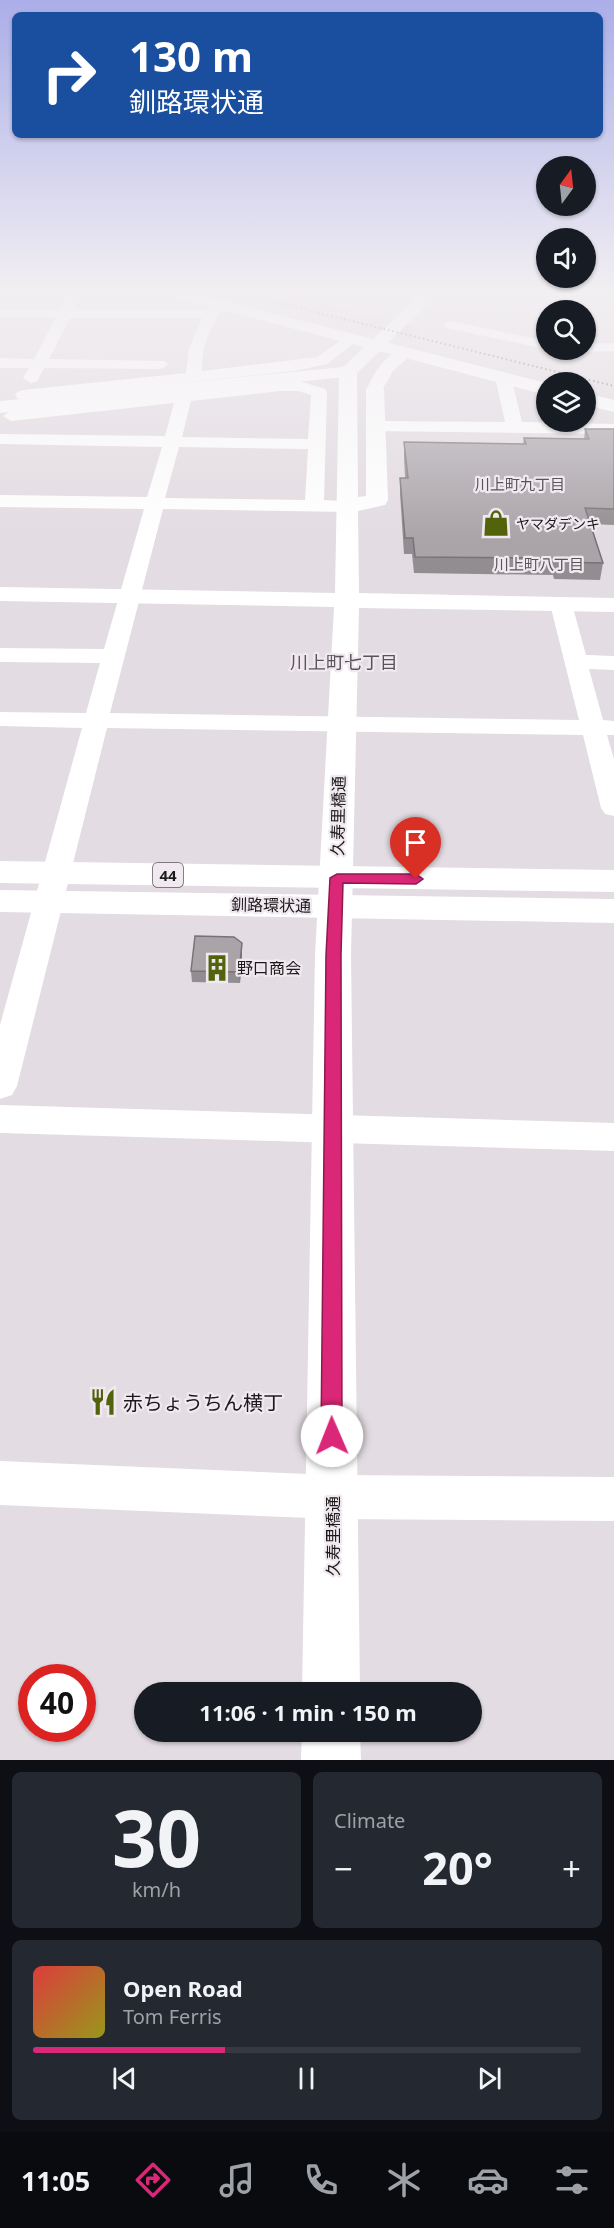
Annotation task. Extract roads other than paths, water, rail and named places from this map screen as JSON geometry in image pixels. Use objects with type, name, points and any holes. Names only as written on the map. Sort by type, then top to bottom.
[{"type":"main road","points":[[12,406],[319,374]]},
{"type":"main road","name":"久寿里橋通","points":[[331,1682],[336,892],[347,601],[348,374]]},
{"type":"main road","points":[[489,374],[536,386]]},
{"type":"main road","points":[[349,506],[377,500],[375,388]]},
{"type":"main road","points":[[596,402],[614,406]]},
{"type":"main road","points":[[0,594],[614,605]]},
{"type":"main road","name":"釧路環状通","points":[[0,872],[53,887],[336,892],[614,911]]},
{"type":"main road","name":"釧路環状通","points":[[336,892],[614,881]]},
{"type":"main road","name":"釧路環状通","points":[[0,901],[53,887]]},
{"type":"main road","points":[[331,1742],[331,1760]]},
{"type":"street","points":[[31,374],[12,406],[0,437],[316,444]]},
{"type":"street","points":[[138,374],[309,388],[319,392],[314,506]]},
{"type":"street","points":[[0,1086],[170,442],[192,374]]},
{"type":"street","points":[[12,406],[234,374]]},
{"type":"street","points":[[375,388],[381,374]]},
{"type":"street","points":[[503,378],[515,427]]},
{"type":"street","points":[[12,406],[190,380]]},
{"type":"street","points":[[376,426],[614,429]]},
{"type":"street","points":[[0,501],[349,506]]},
{"type":"street","points":[[561,604],[577,662],[604,728],[614,808]]},
{"type":"street","points":[[0,655],[113,656]]},
{"type":"street","points":[[577,662],[614,663]]},
{"type":"street","points":[[0,719],[342,722],[604,728]]},
{"type":"street","points":[[0,1119],[614,1137]]},
{"type":"street","points":[[0,1484],[334,1497],[614,1499]]},
{"type":"railway","points":[[566,374],[614,386]]},
{"type":"place","name":"ヤマダデンキ","points":[[496,523]]},
{"type":"place","name":"野口商会","points":[[217,968]]},
{"type":"place","name":"赤ちょうちん横丁","points":[[103,1402]]},
{"type":"district","name":"川上町九丁目","points":[[520,484]]},
{"type":"district","name":"川上町八丁目","points":[[539,564]]},
{"type":"district","name":"川上町七丁目","points":[[344,662]]}]
